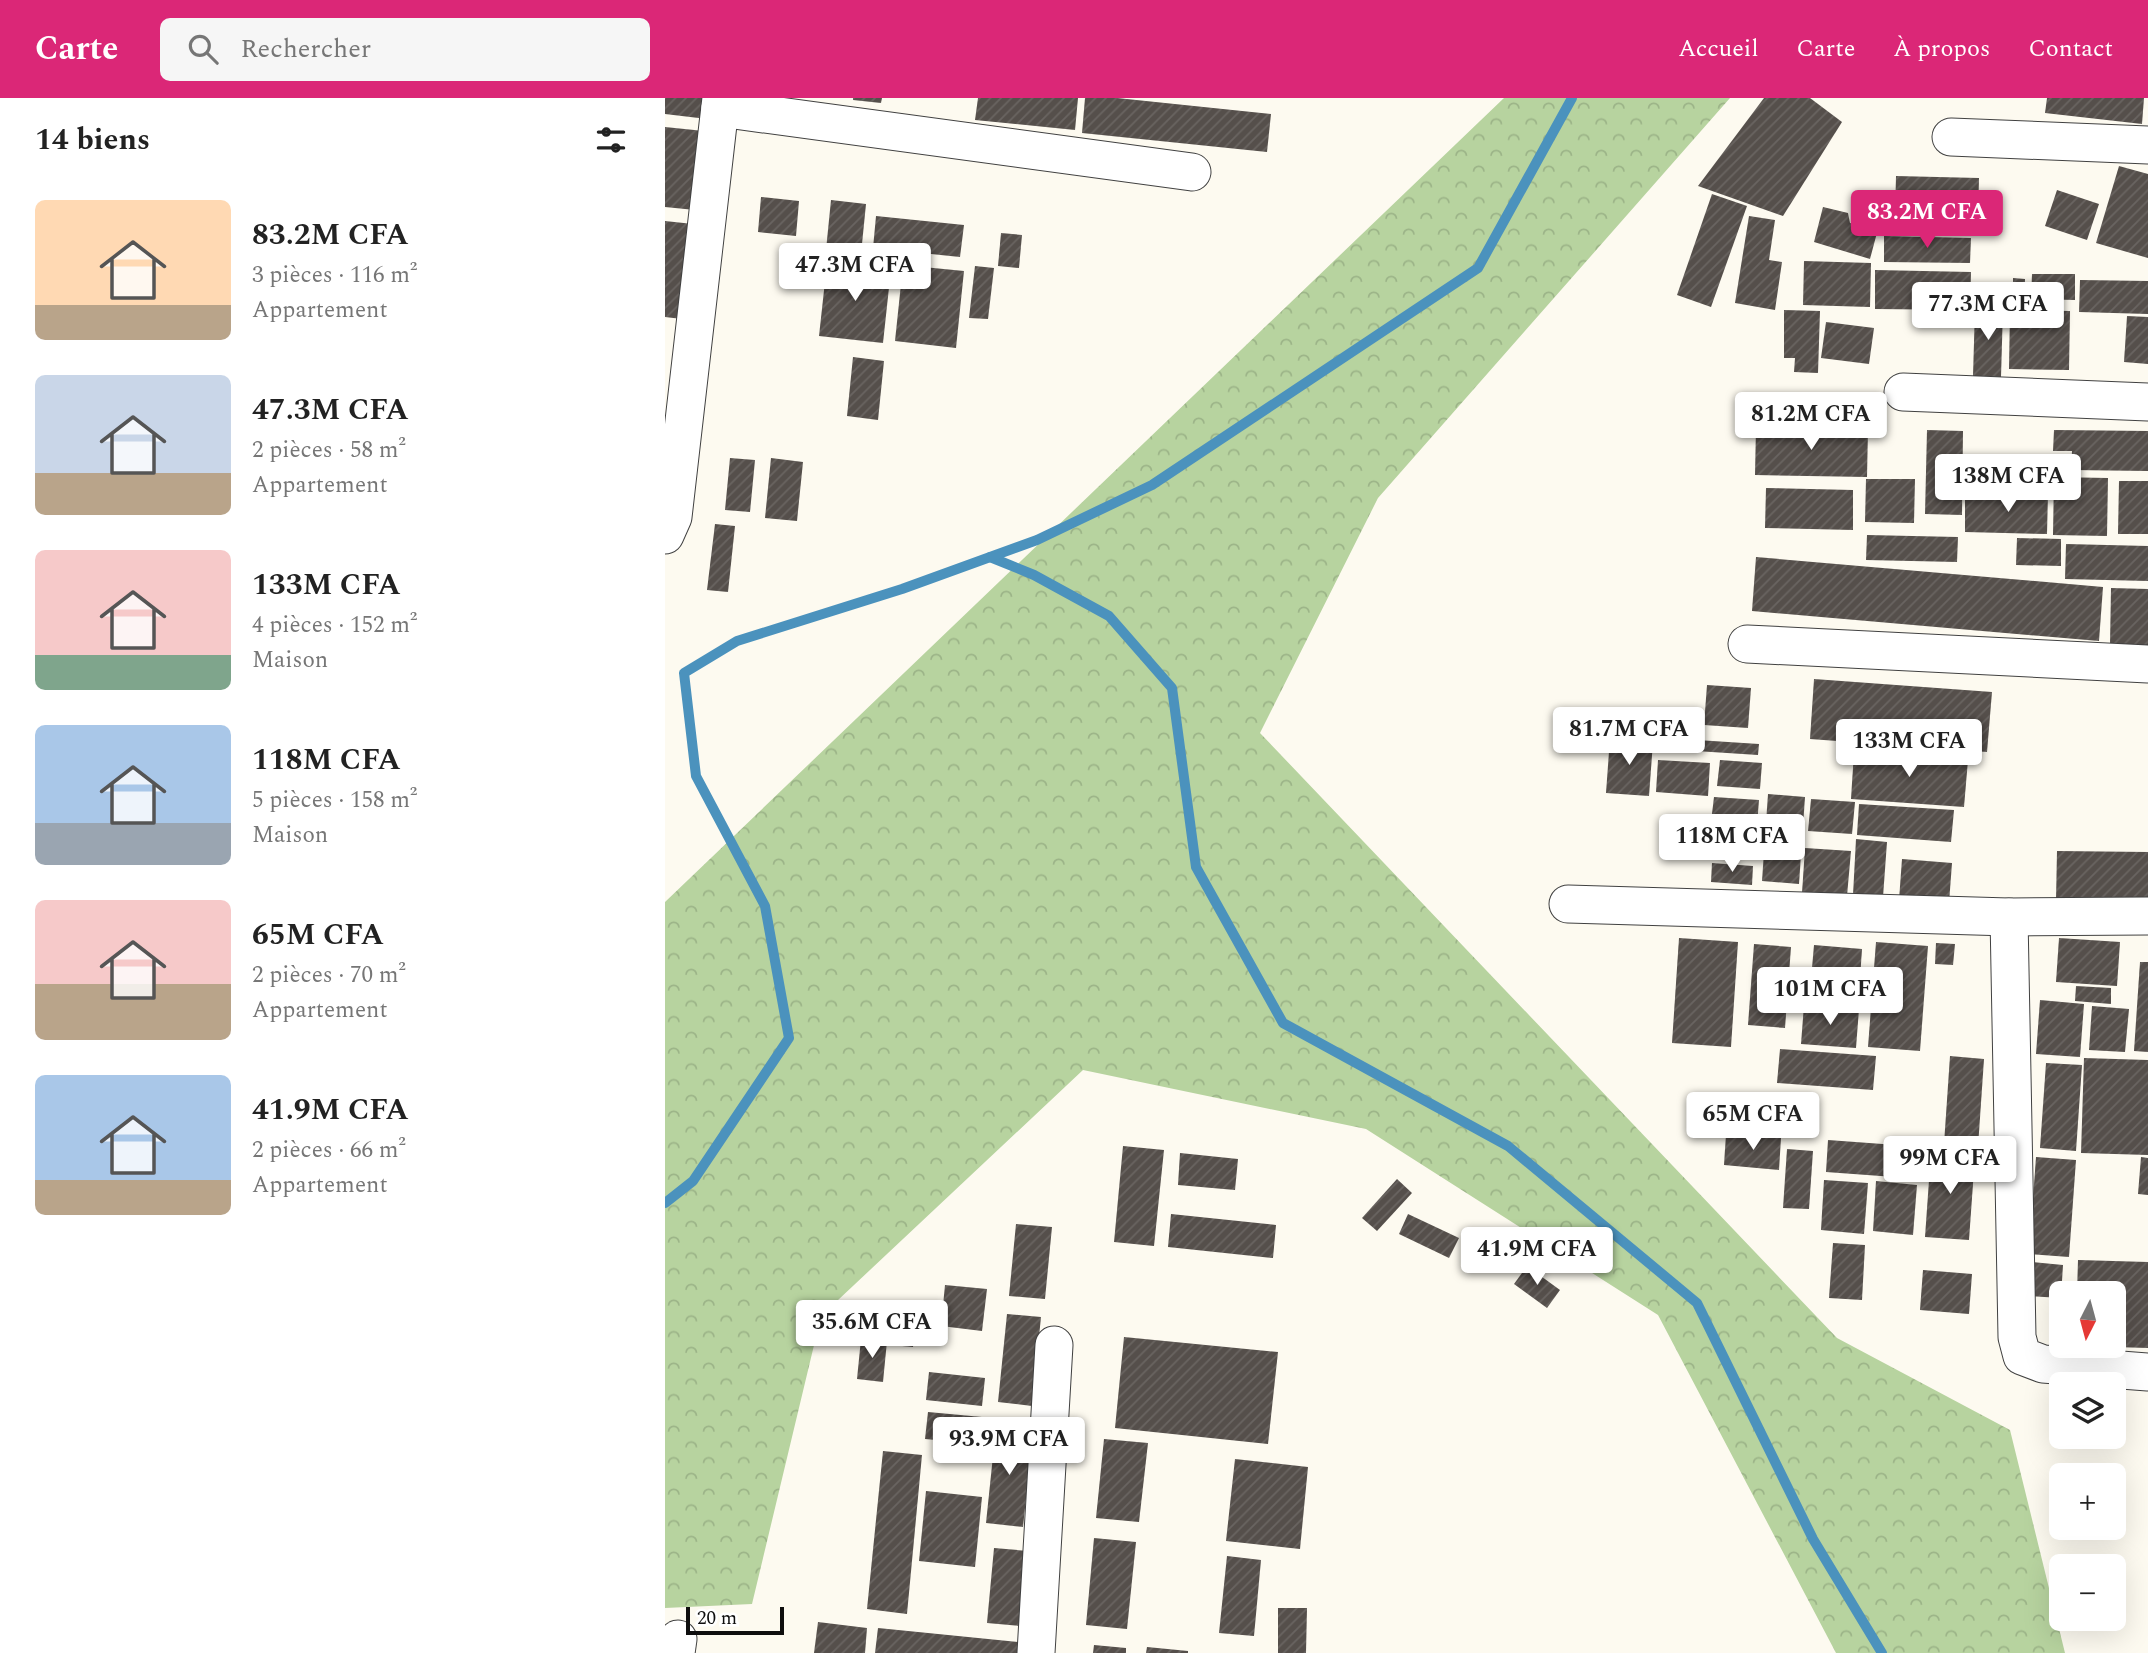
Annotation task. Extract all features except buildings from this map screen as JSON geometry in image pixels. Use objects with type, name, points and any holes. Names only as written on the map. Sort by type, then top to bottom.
[{"type":"street","points":[[665,535],[673,517],[720,103],[1192,172]]},
{"type":"street","points":[[1951,138],[2148,145]]},
{"type":"street","points":[[1903,391],[2148,402]]},
{"type":"street","points":[[1747,644],[2148,664]]},
{"type":"street","points":[[1568,904],[2010,917],[2148,916]]},
{"type":"street","points":[[2010,917],[2017,1337],[2022,1356],[2043,1364],[2148,1372]]},
{"type":"street","points":[[1036,1653],[1054,1345]]},
{"type":"green space","points":[[1504,98],[1730,98],[1378,498],[1260,733],[1837,1338],[2010,1430],[2049,1588],[2049,1631],[2060,1631],[2065,1653],[1836,1653],[1658,1315],[1366,1129],[1083,1070],[821,1316],[752,1604],[665,1608],[665,902]]},
{"type":"waterway","points":[[665,1203],[693,1181],[789,1038],[765,906],[696,776],[684,673],[737,641],[902,589],[1037,540],[1152,485],[1478,268],[1572,98]]},
{"type":"waterway","points":[[990,557],[1034,575],[1109,616],[1172,688],[1196,867],[1283,1023],[1508,1146],[1697,1303],[1813,1539],[1882,1653]]}]
